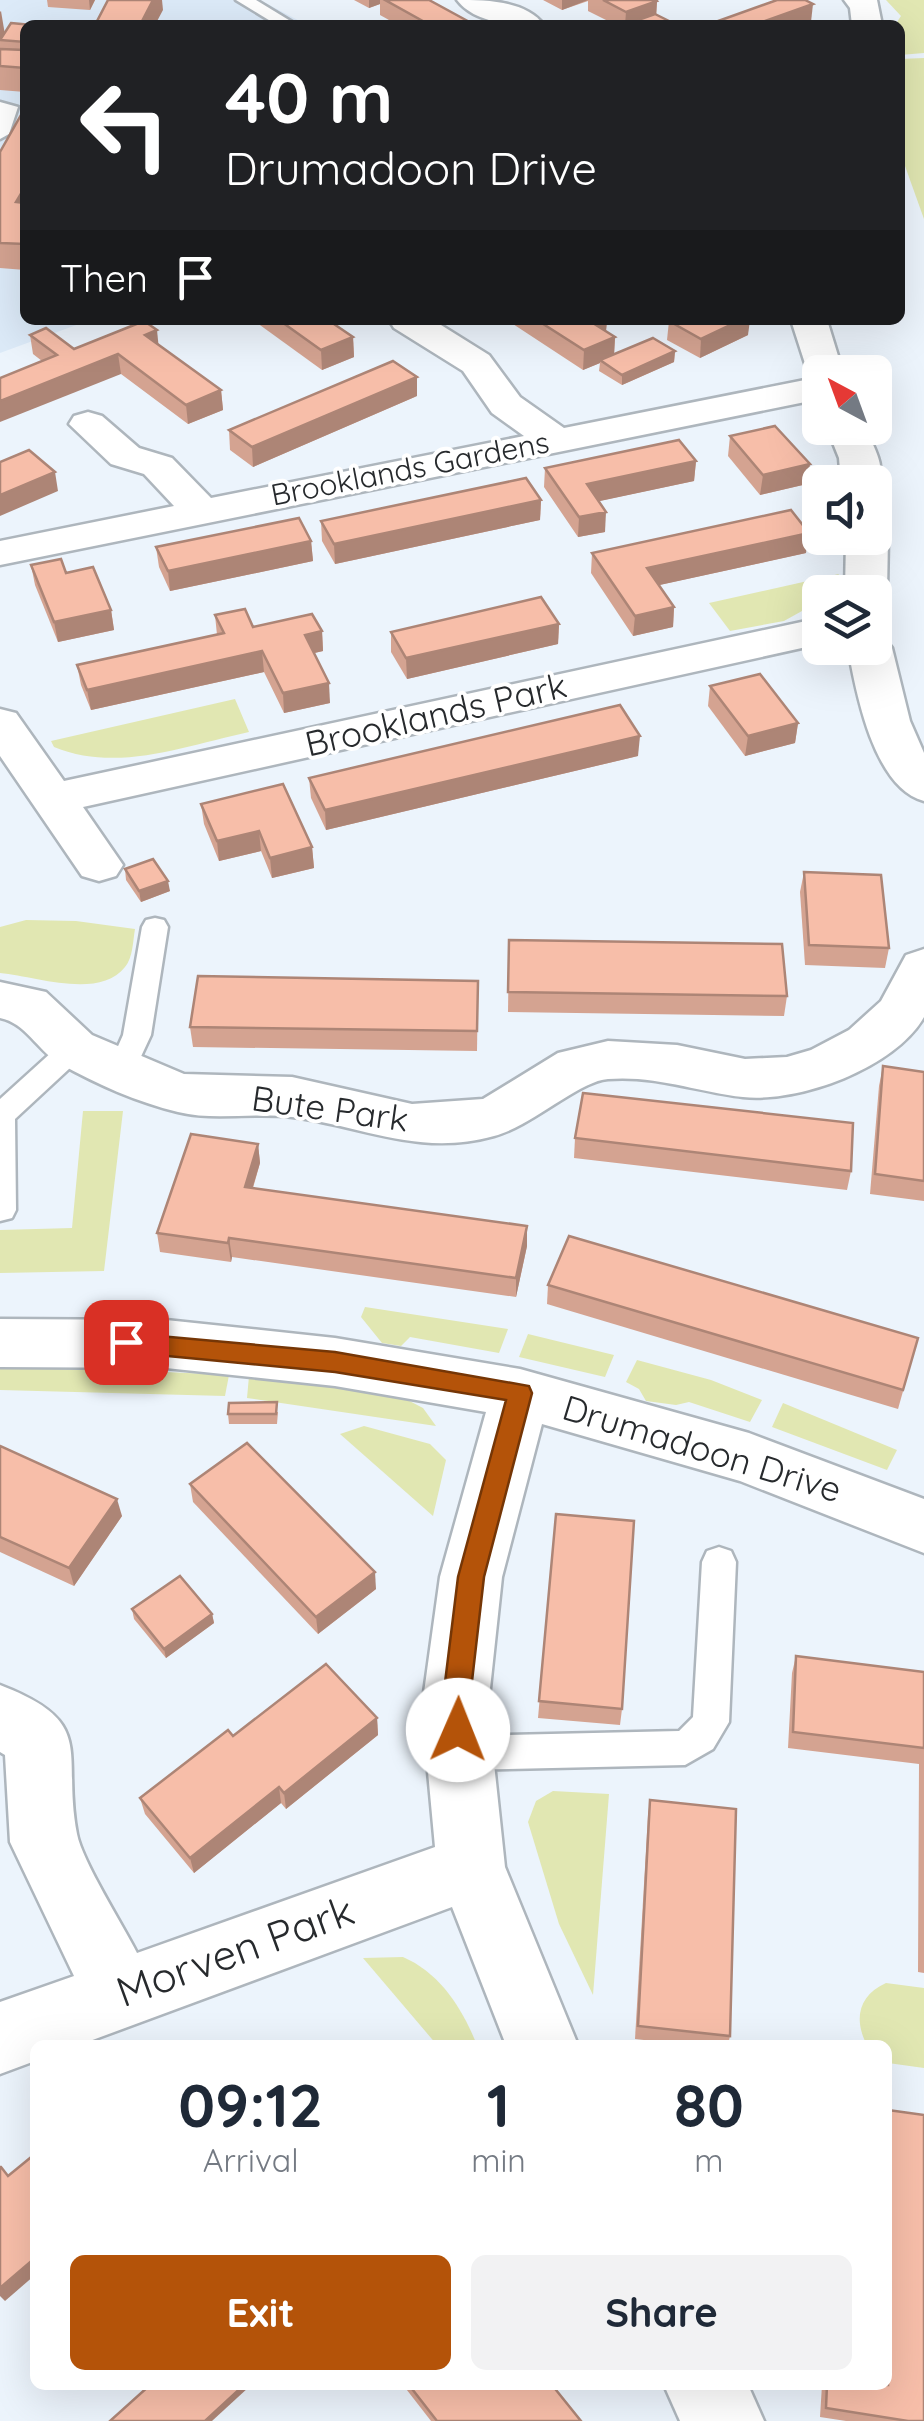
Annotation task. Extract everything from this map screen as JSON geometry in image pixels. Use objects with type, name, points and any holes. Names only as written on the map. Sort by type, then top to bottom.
[{"type":"street","points":[[472,0],[518,20]]},
{"type":"street","points":[[415,325],[476,363],[506,405],[556,440]]},
{"type":"street","points":[[811,325],[819,355]]},
{"type":"street","name":"Brooklands Gardens","points":[[0,553],[802,392]]},
{"type":"street","points":[[88,424],[125,456],[158,466],[202,512]]},
{"type":"street","name":"Brooklands Park","points":[[52,798],[802,635]]},
{"type":"street","points":[[873,665],[878,698],[910,770],[924,786]]},
{"type":"street","points":[[0,723],[100,865]]},
{"type":"street","name":"Bute Park","points":[[0,1000],[28,1005],[74,1048],[182,1094],[292,1097],[412,1124],[489,1118],[519,1106],[576,1066],[608,1060],[678,1064],[745,1078],[787,1076],[828,1064],[867,1044],[901,1013],[924,968]]},
{"type":"street","name":"Drumadoon Drive","points":[[0,1343],[166,1344],[335,1362],[520,1393],[748,1458],[924,1526]]},
{"type":"street","points":[[520,1393],[471,1577],[456,1707],[470,1867],[540,2040]]},
{"type":"street","points":[[0,1715],[37,1739],[44,1842],[119,1992]]},
{"type":"street","name":"Morven Park","points":[[0,2038],[470,1867]]},
{"type":"street","points":[[707,2390],[724,2421]]},
{"type":"lane","points":[[244,0],[279,20]]},
{"type":"lane","points":[[0,107],[10,107],[0,134]]},
{"type":"lane","points":[[121,1071],[138,1034],[155,927]]},
{"type":"lane","points":[[1,1210],[0,1115],[74,1048]]},
{"type":"lane","points":[[460,1753],[684,1748],[700,1737],[711,1722],[719,1562]]},
{"type":"shaded area","points":[[0,0],[260,0],[298,20],[20,20],[20,325],[76,325],[0,353]]},
{"type":"green space","points":[[886,0],[924,0],[924,53],[905,55],[905,20],[898,20],[901,16]]},
{"type":"green space","points":[[924,58],[924,219],[905,166],[905,59]]},
{"type":"green space","points":[[802,582],[802,611],[784,621],[730,631],[709,603]]},
{"type":"green space","points":[[235,699],[249,732],[176,750],[102,758],[54,747],[51,741]]},
{"type":"green space","points":[[26,920],[76,921],[135,929],[130,959],[114,977],[83,984],[0,973],[0,927]]},
{"type":"green space","points":[[83,1111],[123,1111],[104,1271],[0,1273],[0,1230],[72,1228]]},
{"type":"green space","points":[[365,1307],[508,1329],[499,1353],[410,1337],[401,1346],[382,1343],[361,1317]]},
{"type":"green space","points":[[528,1334],[614,1355],[605,1377],[519,1357]]},
{"type":"green space","points":[[637,1360],[711,1380],[762,1400],[750,1422],[689,1402],[676,1405],[646,1401],[639,1389],[626,1382]]},
{"type":"green space","points":[[81,1368],[229,1375],[225,1396],[0,1390],[0,1369]]},
{"type":"green space","points":[[249,1376],[396,1394],[423,1408],[436,1426],[247,1398]]},
{"type":"green space","points":[[783,1403],[897,1450],[887,1470],[772,1427]]},
{"type":"green space","points":[[364,1426],[430,1444],[446,1460],[433,1516],[340,1434]]},
{"type":"green space","points":[[553,1791],[609,1794],[593,1995],[559,1924],[528,1822],[536,1801]]},
{"type":"green space","points":[[403,1957],[428,1972],[448,1993],[475,2040],[433,2040],[363,1958]]},
{"type":"green space","points":[[886,1983],[924,1988],[924,2068],[892,2064],[892,2040],[865,2040],[860,2026],[861,2009],[877,1988]]},
{"type":"building","points":[[108,0],[153,0],[143,20],[98,20]]},
{"type":"building","points":[[385,0],[429,0],[466,20],[421,20]]},
{"type":"building","points":[[603,0],[656,0],[657,1],[626,12]]},
{"type":"building","points":[[777,0],[805,0],[813,4],[768,20],[721,20]]},
{"type":"building","points":[[655,14],[667,20],[638,20]]},
{"type":"building","points":[[11,23],[20,24],[20,42],[0,40]]},
{"type":"building","points":[[0,49],[20,50],[20,68],[0,66]]},
{"type":"building","points":[[20,117],[20,195],[16,202],[20,202],[20,244],[0,243],[0,152]]},
{"type":"building","points":[[134,325],[150,325],[157,330],[145,335],[221,390],[186,405],[118,354],[0,401],[0,378],[57,355],[30,335],[46,328],[74,349]]},
{"type":"building","points":[[286,325],[335,325],[353,337],[321,350]]},
{"type":"building","points":[[545,325],[596,325],[615,337],[584,350]]},
{"type":"building","points":[[676,325],[730,325],[701,339]]},
{"type":"building","points":[[653,338],[675,351],[622,375],[600,360]]},
{"type":"building","points":[[393,361],[417,377],[252,447],[229,430]]},
{"type":"building","points":[[775,426],[810,464],[763,475],[730,436]]},
{"type":"building","points":[[679,440],[696,461],[587,484],[606,512],[579,517],[545,468]]},
{"type":"building","points":[[29,450],[55,472],[0,495],[0,462]]},
{"type":"building","points":[[526,478],[541,500],[334,544],[321,521]]},
{"type":"building","points":[[791,510],[802,524],[802,535],[647,568],[674,607],[635,616],[592,553]]},
{"type":"building","points":[[299,518],[311,541],[168,571],[156,547]]},
{"type":"building","points":[[61,559],[66,573],[93,567],[111,610],[54,622],[31,565]]},
{"type":"building","points":[[541,597],[559,624],[406,658],[391,632]]},
{"type":"building","points":[[245,609],[253,627],[312,614],[322,631],[305,635],[329,683],[283,693],[262,651],[87,690],[77,665],[224,633],[215,615]]},
{"type":"building","points":[[760,674],[798,723],[748,736],[710,686]]},
{"type":"building","points":[[620,705],[640,736],[325,810],[309,778]]},
{"type":"building","points":[[283,784],[312,847],[270,858],[259,831],[217,841],[201,804]]},
{"type":"building","points":[[153,859],[168,881],[139,891],[125,869]]},
{"type":"building","points":[[804,872],[881,875],[889,948],[809,945]]},
{"type":"building","points":[[509,940],[782,944],[787,996],[508,992]]},
{"type":"building","points":[[198,976],[478,981],[477,1031],[190,1027]]},
{"type":"building","points":[[883,1066],[924,1072],[924,1181],[875,1174]]},
{"type":"building","points":[[583,1093],[853,1123],[851,1171],[575,1138]]},
{"type":"building","points":[[191,1134],[258,1144],[245,1187],[527,1226],[516,1278],[229,1238],[228,1243],[157,1233]]},
{"type":"building","points":[[569,1236],[918,1338],[903,1390],[548,1285]]},
{"type":"building","points":[[277,1402],[276,1414],[228,1414],[229,1403]]},
{"type":"building","points":[[247,1443],[375,1572],[316,1617],[190,1484]]},
{"type":"building","points":[[0,1446],[117,1499],[69,1568],[0,1537]]},
{"type":"building","points":[[556,1514],[634,1521],[622,1709],[539,1701]]},
{"type":"building","points":[[180,1576],[212,1614],[164,1649],[132,1609]]},
{"type":"building","points":[[796,1656],[924,1672],[924,1748],[793,1732]]},
{"type":"building","points":[[326,1664],[377,1718],[284,1793],[279,1787],[190,1858],[140,1798],[228,1730],[233,1736]]},
{"type":"building","points":[[650,1800],[736,1809],[730,2036],[638,2026]]},
{"type":"building","points":[[892,2111],[924,2115],[924,2421],[826,2408],[827,2390],[892,2390]]},
{"type":"building","points":[[30,2158],[30,2262],[0,2288],[0,2167],[8,2176]]},
{"type":"building","points":[[144,2390],[239,2390],[205,2421],[110,2421]]},
{"type":"building","points":[[413,2390],[556,2390],[581,2421],[437,2421]]},
{"type":"route","points":[[126,1342],[335,1362],[520,1393],[471,1577],[456,1707],[458,1730]]}]
